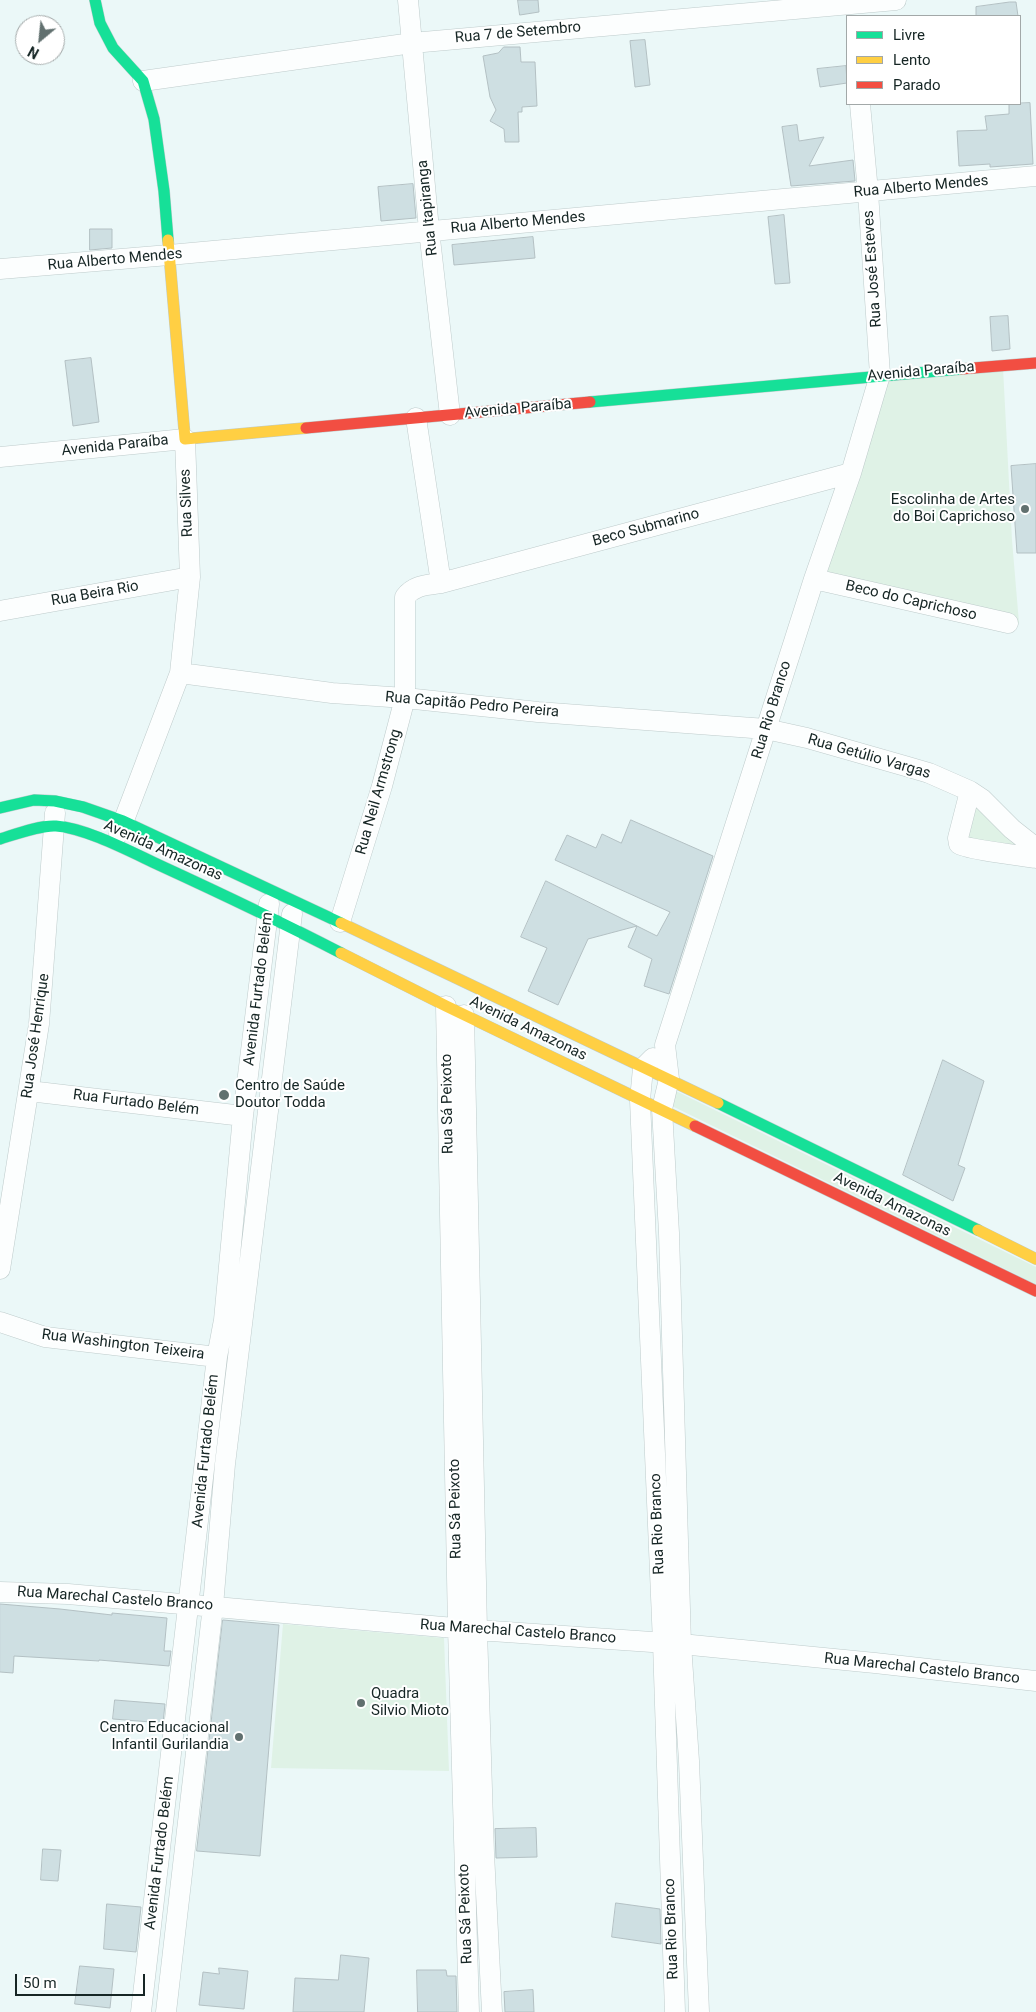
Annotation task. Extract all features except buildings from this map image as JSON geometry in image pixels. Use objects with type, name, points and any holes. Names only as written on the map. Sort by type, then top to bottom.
[{"type":"street","points":[[95,0],[100,24],[113,48],[145,87]]},
{"type":"street","name":"Rua Itapiranga","points":[[408,0],[429,230],[450,415]]},
{"type":"street","name":"Rua 7 de Setembro","points":[[145,87],[412,43],[851,7],[896,0]]},
{"type":"street","name":"Rua Silves","points":[[114,844],[180,673],[190,578],[185,439],[169,255],[159,147],[145,87]]},
{"type":"street","name":"Rua José Esteves","points":[[860,105],[880,375]]},
{"type":"street","name":"Rua Alberto Mendes","points":[[0,269],[1036,176]]},
{"type":"street","name":"Avenida Paraíba","points":[[0,457],[880,375],[1036,363]]},
{"type":"street","name":"Rua Rio Branco","points":[[675,2012],[669,1233],[662,1109],[669,1080],[665,1045],[814,579],[851,472],[880,375]]},
{"type":"street","points":[[416,418],[441,583]]},
{"type":"street","name":"Beco Submarino","points":[[441,583],[851,472]]},
{"type":"street","name":"Rua Beira Rio","points":[[0,611],[190,578]]},
{"type":"street","name":"Beco do Caprichoso","points":[[814,579],[1008,622]]},
{"type":"street","name":"Rua Neil Armstrong","points":[[340,922],[382,786],[405,698],[405,597],[416,587],[441,583]]},
{"type":"street","name":"Rua Capitão Pedro Pereira","points":[[180,673],[295,689],[538,712],[766,729]]},
{"type":"street","name":"Rua Getúlio Vargas","points":[[766,729],[807,738],[929,773],[970,791],[982,799],[1012,829],[1036,848]]},
{"type":"street","points":[[970,791],[958,838],[959,844],[969,848],[1036,858]]},
{"type":"street","name":"Avenida Amazonas","points":[[0,808],[34,800],[55,801],[83,807],[123,821],[295,900],[1036,1259]]},
{"type":"street","name":"Rua José Henrique","points":[[0,1269],[43,992],[55,826],[55,801]]},
{"type":"street","name":"Avenida Amazonas","points":[[0,839],[27,831],[55,826],[87,834],[114,844],[267,915],[446,1006],[1036,1291]]},
{"type":"street","name":"Avenida Furtado Belém","points":[[166,2012],[213,1606],[225,1464],[243,1116],[267,915],[272,890]]},
{"type":"street","name":"Avenida Furtado Belém","points":[[141,2012],[217,1357],[233,1321],[295,900]]},
{"type":"street","name":"Rua Sá Peixoto","points":[[446,1006],[468,1629],[484,1853],[492,2012]]},
{"type":"street","name":"Rua Sá Peixoto","points":[[464,1014],[469,2012]]},
{"type":"street","name":"Rua Rio Branco","points":[[665,1045],[644,1068],[640,1100],[672,1644],[689,1761],[698,2012]]},
{"type":"street","name":"Rua Furtado Belém","points":[[29,1091],[243,1116]]},
{"type":"street","name":"Rua Washington Teixeira","points":[[0,1322],[45,1337],[217,1357]]},
{"type":"street","name":"Rua Marechal Castelo Branco","points":[[0,1592],[68,1594],[468,1629],[672,1644],[875,1663],[1036,1681]]},
{"type":"green space","points":[[1003,368],[1012,540],[1019,623],[882,591],[820,581],[880,377]]},
{"type":"green space","points":[[972,796],[1021,846],[961,847]]},
{"type":"green space","points":[[676,1091],[1036,1267],[1036,1284],[672,1106]]},
{"type":"green space","name":"Quadra Silvio Mioto","points":[[283,1624],[444,1638],[449,1771],[271,1768]]},
{"type":"traffic: fast","points":[[95,0],[100,23],[113,48],[143,81],[154,119],[164,191],[168,240]]},
{"type":"traffic: fast","points":[[590,402],[961,369]]},
{"type":"traffic: fast","points":[[0,808],[34,800],[55,801],[83,807],[123,821],[341,923]]},
{"type":"traffic: fast","points":[[0,839],[28,830],[50,826],[81,831],[122,847],[341,953]]},
{"type":"traffic: fast","points":[[718,1103],[978,1230]]},
{"type":"traffic: slow","points":[[168,240],[185,439],[306,428]]},
{"type":"traffic: slow","points":[[341,923],[718,1103]]},
{"type":"traffic: slow","points":[[341,953],[446,1006],[695,1126]]},
{"type":"traffic: slow","points":[[978,1230],[1036,1259]]},
{"type":"traffic: jam","points":[[961,369],[1036,363]]},
{"type":"traffic: jam","points":[[306,428],[590,402]]},
{"type":"traffic: jam","points":[[695,1126],[1036,1291]]},
{"type":"place","name":"Escolinha de Artes do Boi Caprichoso","points":[[1025,509]]},
{"type":"place","name":"Centro de Saúde Doutor Todda","points":[[224,1095]]},
{"type":"place","name":"Quadra Silvio Mioto","points":[[361,1703]]},
{"type":"place","name":"Centro Educacional Infantil Gurilandia","points":[[239,1737]]}]
